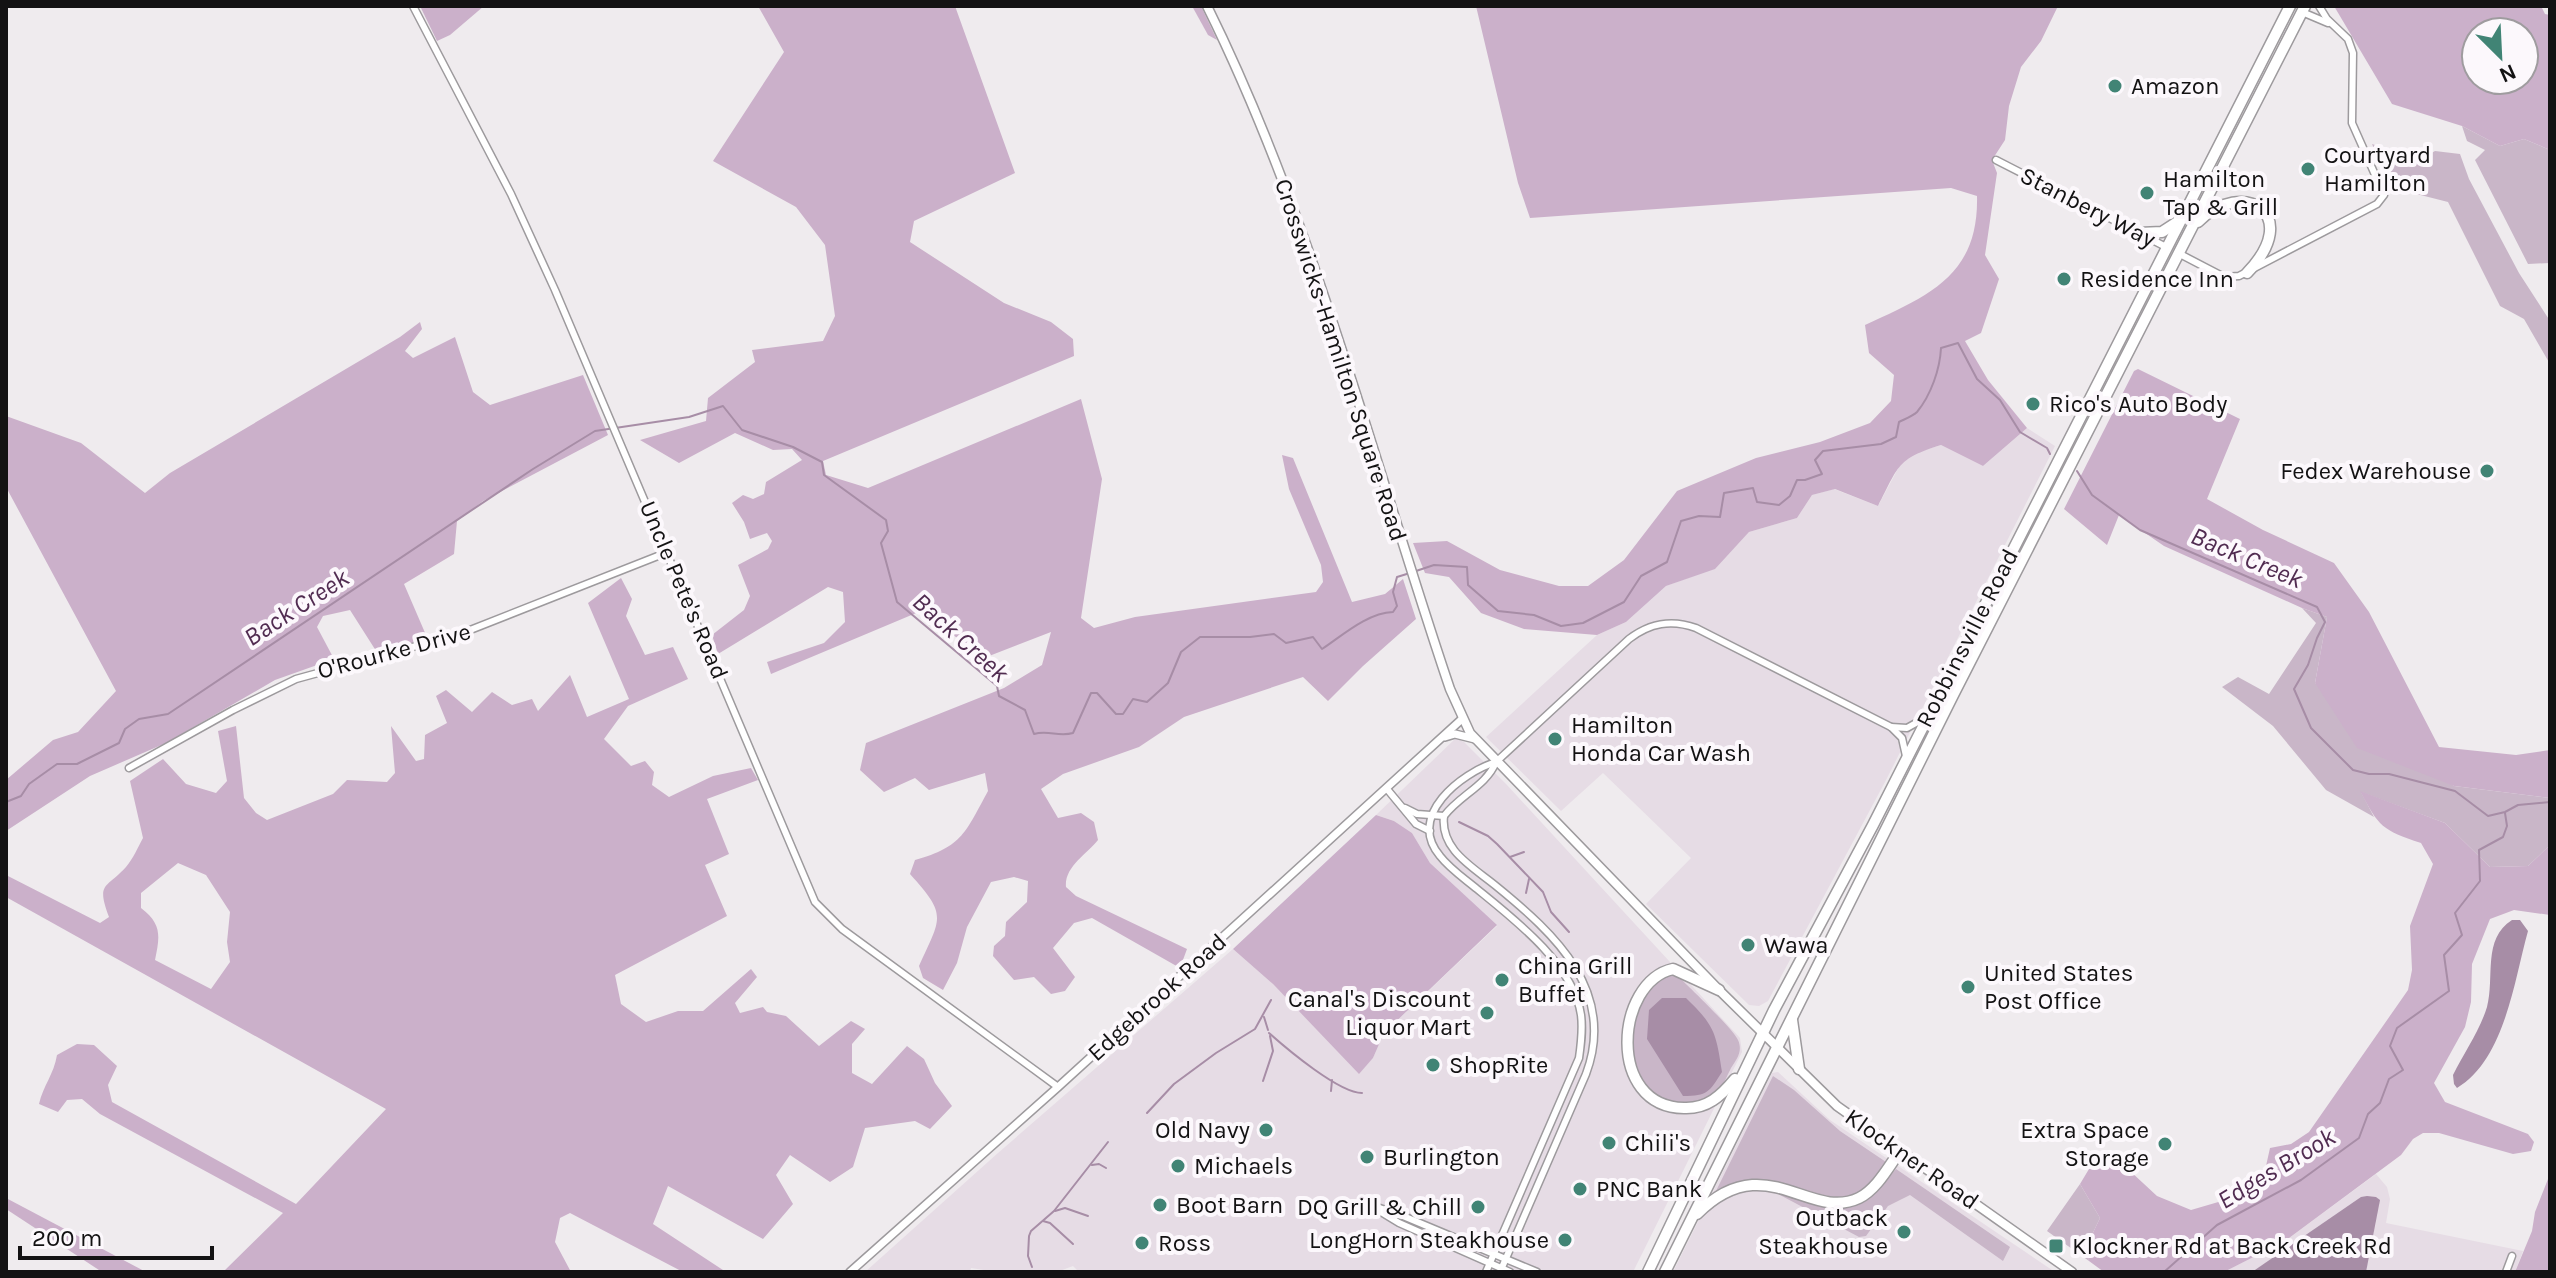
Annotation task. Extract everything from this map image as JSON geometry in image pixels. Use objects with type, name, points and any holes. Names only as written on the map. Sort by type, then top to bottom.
[{"type":"highway","name":"Robbinsville Road","points":[[1648,1272],[1762,1033],[1906,759],[2290,6]]},
{"type":"highway","name":"Robbinsville Road","points":[[1665,1272],[2302,8]]},
{"type":"highway","points":[[2191,229],[2209,211],[2221,205],[2239,202],[2263,211],[2271,225],[2270,240],[2263,255],[2247,273]]},
{"type":"highway","points":[[2139,233],[2162,232],[2181,220]]},
{"type":"highway","points":[[1916,769],[1914,757],[1926,730],[1928,716]]},
{"type":"highway","points":[[1719,990],[1673,969],[1656,978],[1644,990],[1632,1014],[1627,1044],[1635,1078],[1641,1090],[1663,1106],[1696,1108],[1717,1098],[1746,1065]]},
{"type":"highway","points":[[1792,1016],[1799,1069]]},
{"type":"highway","points":[[1688,1224],[1716,1198],[1739,1187],[1759,1184],[1779,1186],[1828,1201],[1846,1202],[1861,1197],[1872,1188],[1900,1151]]},
{"type":"main road","name":"Crosswicks-Hamilton Square Road","points":[[1207,6],[1241,74],[1328,311],[1456,704],[1475,739],[1496,762]]},
{"type":"main road","points":[[1496,762],[1588,852],[1762,1033]]},
{"type":"main road","name":"Klockner Road","points":[[1762,1033],[1837,1106],[2072,1272]]},
{"type":"street","name":"Uncle Pete's Road","points":[[413,6],[516,206],[616,429],[821,911],[1058,1087]]},
{"type":"street","points":[[2179,254],[2224,277],[2247,273],[2377,204],[2384,195],[2352,123],[2353,53],[2348,39],[2319,6]]},
{"type":"street","points":[[2302,8],[2335,26]]},
{"type":"street","name":"Stanbery Way","points":[[1996,160],[2179,254]]},
{"type":"street","name":"O'Rourke Drive","points":[[129,768],[296,679],[460,634],[668,552]]},
{"type":"street","points":[[1501,1270],[1591,1060],[1595,1045],[1595,1014],[1584,981],[1558,946],[1518,905],[1449,845],[1445,836],[1444,816],[1459,798],[1489,777],[1496,762],[1629,639],[1640,630],[1671,622],[1696,628],[1891,727],[1902,738],[1906,759]]},
{"type":"street","points":[[1447,732],[1454,720],[1456,704]]},
{"type":"street","points":[[1891,727],[1907,728],[1928,716]]},
{"type":"street","name":"Edgebrook Road","points":[[850,1272],[1462,719]]},
{"type":"street","points":[[1437,742],[1455,734],[1475,739]]},
{"type":"street","points":[[1486,1272],[1579,1058],[1582,1036],[1581,1015],[1572,985],[1562,971],[1509,915],[1440,857],[1430,831],[1432,815],[1441,798],[1479,767],[1496,762]]},
{"type":"street","points":[[1387,789],[1416,824],[1430,831]]},
{"type":"street","points":[[1404,808],[1417,814],[1444,816]]},
{"type":"street","points":[[1510,1272],[1399,1223],[1371,1205],[1537,1272]]},
{"type":"street","points":[[2506,1272],[2512,1256]]},
{"type":"shaded area","points":[[420,6],[484,6],[450,35],[437,41]]},
{"type":"shaded area","points":[[758,6],[955,6],[1015,173],[914,221],[910,242],[1004,303],[1051,322],[1073,339],[1074,356],[823,461],[826,475],[868,488],[1081,399],[1102,479],[1081,618],[1094,628],[1135,617],[1316,592],[1323,582],[1321,565],[1289,489],[1282,455],[1293,458],[1352,602],[1385,594],[1403,579],[1416,619],[1328,701],[1303,677],[1184,717],[1139,747],[1063,774],[1041,789],[1058,818],[1081,813],[1094,822],[1098,840],[1072,867],[1066,887],[1076,896],[1187,949],[1180,968],[1092,918],[1074,923],[1053,948],[1075,977],[1065,991],[1051,994],[1034,977],[1014,980],[993,956],[994,946],[1005,936],[1006,922],[1027,902],[1028,881],[1014,877],[991,882],[967,927],[957,963],[943,990],[923,978],[919,966],[937,917],[931,899],[910,874],[915,860],[944,849],[968,827],[988,791],[985,773],[929,790],[915,778],[884,792],[860,770],[866,743],[1004,688],[1042,665],[1051,632],[984,658],[921,611],[771,674],[767,662],[824,643],[845,622],[843,592],[828,587],[718,654],[712,635],[744,610],[750,596],[738,565],[768,549],[772,541],[767,533],[750,539],[732,503],[743,495],[753,499],[764,494],[766,482],[802,460],[792,449],[773,450],[735,433],[679,463],[640,440],[706,421],[708,398],[755,362],[752,350],[823,341],[835,316],[825,245],[796,207],[713,161],[784,52]]},
{"type":"shaded area","points":[[1192,6],[1201,6],[1217,40],[1208,35]]},
{"type":"shaded area","points":[[1476,6],[2058,6],[2041,41],[2021,67],[2009,106],[2005,140],[1992,160],[1997,173],[1985,255],[1999,279],[1981,333],[1965,341],[1988,380],[2027,428],[1983,466],[1941,445],[1915,455],[1900,466],[1878,506],[1835,489],[1812,495],[1797,518],[1749,532],[1715,569],[1666,586],[1626,622],[1597,635],[1524,629],[1481,613],[1449,577],[1425,573],[1413,543],[1447,541],[1500,570],[1559,586],[1588,586],[1624,560],[1677,491],[1756,458],[1820,442],[1870,423],[1891,401],[1894,375],[1869,353],[1865,325],[1929,293],[1945,280],[1969,246],[1975,223],[1977,196],[1951,188],[1530,218],[1518,183]]},
{"type":"shaded area","points":[[2334,6],[2541,6],[2545,14],[2550,15],[2550,150],[2524,139],[2500,146],[2462,126],[2392,104]]},
{"type":"shaded area","points":[[2462,126],[2500,146],[2524,139],[2550,150],[2550,263],[2528,264],[2475,160],[2485,150],[2467,141]]},
{"type":"shaded area","points":[[2372,144],[2419,160],[2435,151],[2460,154],[2469,179],[2519,273],[2550,321],[2550,364],[2524,319],[2500,306],[2448,202],[2393,188]]},
{"type":"shaded area","points":[[420,322],[422,329],[405,351],[413,358],[455,337],[473,392],[490,405],[583,375],[608,435],[483,501],[457,521],[454,554],[404,584],[429,642],[378,654],[350,610],[323,616],[317,627],[334,659],[275,680],[166,743],[90,776],[6,831],[6,780],[53,740],[78,732],[116,691],[6,487],[6,416],[81,443],[145,493],[170,473],[400,337]]},
{"type":"shaded area","points":[[2138,369],[2240,419],[2207,499],[2263,530],[2334,563],[2369,612],[2439,747],[2516,755],[2550,750],[2550,798],[2454,786],[2357,748],[2315,683],[2327,617],[2164,546],[2119,515],[2107,545],[2064,509],[2134,371]]},
{"type":"shaded area","points":[[2027,428],[2055,446],[1886,780],[1768,1001],[1759,1006],[1749,1005],[1646,904],[1691,858],[1603,773],[1561,811],[1486,737],[1597,635],[1626,622],[1666,586],[1715,568],[1749,532],[1797,518],[1812,495],[1834,489],[1878,506],[1901,463],[1912,454],[1941,445],[1983,466]]},
{"type":"shaded area","points":[[621,578],[632,599],[626,616],[645,655],[673,647],[688,679],[628,706],[604,739],[631,766],[645,761],[654,772],[652,785],[669,797],[713,776],[751,768],[758,780],[707,799],[729,854],[705,865],[727,916],[615,975],[621,1004],[646,1022],[678,1011],[703,1011],[751,969],[757,977],[735,1003],[740,1013],[763,1007],[767,1012],[786,1016],[819,1046],[851,1021],[865,1029],[852,1044],[852,1073],[872,1084],[907,1046],[924,1059],[935,1083],[952,1106],[930,1129],[915,1121],[865,1128],[853,1167],[830,1182],[790,1155],[776,1175],[793,1204],[763,1239],[668,1186],[653,1224],[726,1272],[683,1272],[570,1213],[560,1218],[555,1242],[571,1272],[223,1272],[283,1213],[100,1114],[82,1099],[67,1100],[58,1112],[39,1104],[57,1055],[77,1044],[94,1045],[117,1066],[108,1085],[112,1102],[296,1204],[386,1109],[6,897],[6,875],[100,923],[109,917],[103,898],[105,887],[129,864],[143,838],[130,781],[163,759],[186,784],[216,793],[227,781],[218,731],[236,726],[244,798],[256,813],[267,820],[333,794],[347,780],[387,782],[395,773],[391,726],[416,761],[424,759],[425,735],[447,723],[436,696],[446,690],[472,712],[492,692],[512,705],[532,699],[538,711],[570,675],[587,717],[629,699],[588,603]],"holes":[[[178,863],[206,875],[230,912],[227,942],[230,962],[211,989],[155,960],[158,931],[153,920],[141,908],[141,893]]]},
{"type":"shaded area","points":[[2302,608],[2327,617],[2315,683],[2454,786],[2550,798],[2550,845],[2528,866],[2490,867],[2445,823],[2361,792],[2374,817],[2326,790],[2273,726],[2222,687],[2238,677],[2269,694],[2316,623]]},
{"type":"shaded area","points":[[1456,738],[1464,742],[1507,785],[1740,1038],[1742,1052],[1633,1272],[1079,1272],[1073,1266],[1057,1272],[996,1272],[971,1268],[970,1272],[865,1272],[1233,949],[1273,984],[1359,1073],[1373,1058],[1384,1033],[1497,926],[1430,863],[1412,833],[1394,821],[1376,815]]},
{"type":"shaded area","points":[[2360,791],[2445,823],[2490,867],[2528,866],[2550,845],[2550,915],[2514,910],[2490,919],[2472,964],[2471,1002],[2465,1027],[2434,1083],[2445,1102],[2528,1134],[2534,1142],[2531,1151],[2513,1154],[2439,1133],[2423,1133],[2413,1139],[2401,1155],[2285,1241],[2224,1272],[2104,1272],[2089,1261],[2088,1243],[2100,1218],[2080,1184],[2095,1159],[2116,1158],[2157,1196],[2191,1210],[2232,1198],[2266,1166],[2270,1148],[2291,1144],[2309,1132],[2408,990],[2412,970],[2410,926],[2433,864],[2421,843],[2390,830],[2377,820]]},
{"type":"shaded area","points":[[1376,815],[1394,821],[1412,833],[1430,863],[1497,925],[1384,1033],[1373,1058],[1359,1074],[1273,984],[1233,949]]},
{"type":"shaded area","points":[[2512,920],[2520,920],[2528,931],[2505,1017],[2486,1058],[2473,1075],[2457,1088],[2453,1075],[2487,1007],[2493,948],[2503,928]]},
{"type":"shaded area","points":[[1669,975],[1680,978],[1729,1028],[1740,1048],[1720,1089],[1698,1103],[1673,1103],[1660,1098],[1642,1081],[1632,1056],[1633,1028],[1641,1004],[1655,985]]},
{"type":"shaded area","points":[[1662,998],[1686,998],[1713,1031],[1722,1072],[1703,1094],[1683,1096],[1647,1039],[1649,1010]]},
{"type":"shaded area","points":[[1778,1072],[1830,1120],[2055,1272],[1673,1272],[1772,1073]]},
{"type":"shaded area","points":[[1773,1076],[1794,1090],[1840,1131],[1886,1162],[1867,1188],[1846,1197],[1834,1197],[1786,1184],[1759,1181],[1714,1195]]},
{"type":"shaded area","points":[[1896,1169],[2010,1247],[2003,1261],[1910,1195],[1888,1206],[1866,1236],[1859,1237],[1780,1195],[1785,1192],[1821,1203],[1847,1206],[1869,1196]]},
{"type":"shaded area","points":[[2376,1174],[2387,1187],[2390,1199],[2386,1223],[2523,1251],[2515,1272],[2224,1272],[2285,1241]]},
{"type":"shaded area","points":[[2550,1174],[2550,1272],[2515,1272],[2532,1231],[2535,1212]]},
{"type":"shaded area","points":[[2080,1184],[2100,1218],[2088,1243],[2089,1261],[2047,1231]]},
{"type":"shaded area","points":[[2361,1197],[2380,1200],[2366,1272],[2252,1272]]},
{"type":"shaded area","points":[[6,1198],[146,1272],[102,1272],[6,1209]]},
{"type":"waterway","name":"Back Creek","points":[[1416,571],[1434,565],[1467,567],[1468,585],[1498,611],[1534,615],[1561,626],[1583,623],[1624,602],[1641,576],[1667,562],[1681,521],[1699,516],[1720,517],[1724,493],[1753,488],[1757,502],[1779,505],[1790,496],[1797,480],[1822,474],[1815,460],[1823,451],[1881,444],[1896,437],[1899,422],[1917,412],[1927,398],[1937,373],[1941,348],[1958,343],[1977,379],[2000,400],[2020,432],[2047,448],[2050,454]]},
{"type":"waterway","name":"Back Creek","points":[[6,802],[21,796],[29,784],[57,764],[77,764],[119,743],[125,729],[139,719],[168,714],[533,469],[595,431],[689,417],[723,406],[742,430],[793,447],[822,462],[824,475],[886,520],[888,531],[881,543],[897,602],[997,686],[999,696],[1025,710],[1034,734],[1073,733],[1091,693],[1097,693],[1116,714],[1123,714],[1133,699],[1147,702],[1168,683],[1181,652],[1200,637],[1274,634],[1286,643],[1313,637],[1322,649],[1365,620],[1393,612],[1397,606],[1393,592],[1397,577],[1410,573]]},
{"type":"waterway","name":"Back Creek","points":[[2077,471],[2092,495],[2140,530],[2317,607],[2325,622],[2308,665],[2294,689],[2311,728],[2353,770],[2389,774],[2455,791],[2488,816],[2518,805],[2550,802]]},
{"type":"waterway","name":"Edges Brook","points":[[2164,1272],[2217,1225],[2301,1180],[2359,1138],[2368,1114],[2380,1103],[2389,1079],[2403,1070],[2390,1046],[2397,1028],[2449,991],[2444,955],[2462,935],[2455,913],[2480,881],[2479,850],[2503,837],[2507,826],[2505,813]]},
{"type":"waterway","points":[[1459,822],[1488,836],[1497,844],[1543,892],[1551,912],[1569,932]]},
{"type":"waterway","points":[[1510,857],[1524,852]]},
{"type":"waterway","points":[[1526,893],[1529,879]]},
{"type":"waterway","points":[[1147,1113],[1174,1084],[1255,1029],[1271,1000]]},
{"type":"waterway","points":[[1264,1017],[1268,1030]]},
{"type":"waterway","points":[[1269,1033],[1327,1078],[1362,1093]]},
{"type":"waterway","points":[[1263,1081],[1273,1051],[1270,1036]]},
{"type":"waterway","points":[[1331,1091],[1332,1080]]},
{"type":"waterway","points":[[1032,1267],[1028,1256],[1031,1231],[1054,1211],[1108,1142]]},
{"type":"waterway","points":[[1092,1165],[1099,1164],[1106,1168]]},
{"type":"waterway","points":[[1055,1211],[1065,1208],[1088,1216]]},
{"type":"waterway","points":[[1043,1221],[1050,1223],[1073,1244]]},
{"type":"place","name":"Amazon","points":[[2115,86]]},
{"type":"place","name":"Courtyard Hamilton","points":[[2308,169]]},
{"type":"place","name":"Hamilton Tap & Grill","points":[[2147,193]]},
{"type":"place","name":"Residence Inn","points":[[2064,279]]},
{"type":"place","name":"Rico's Auto Body","points":[[2033,404]]},
{"type":"place","name":"Fedex Warehouse","points":[[2487,471]]},
{"type":"place","name":"Hamilton Honda Car Wash","points":[[1555,739]]},
{"type":"place","name":"Wawa","points":[[1748,945]]},
{"type":"place","name":"China Grill Buffet","points":[[1502,980]]},
{"type":"place","name":"United States Post Office","points":[[1968,987]]},
{"type":"place","name":"Canal's Discount Liquor Mart","points":[[1487,1013]]},
{"type":"place","name":"ShopRite","points":[[1433,1065]]},
{"type":"place","name":"Old Navy","points":[[1266,1130]]},
{"type":"place","name":"Chili's","points":[[1609,1143]]},
{"type":"place","name":"Extra Space Storage","points":[[2165,1144]]},
{"type":"place","name":"Burlington","points":[[1367,1157]]},
{"type":"place","name":"Michaels","points":[[1178,1166]]},
{"type":"place","name":"PNC Bank","points":[[1580,1189]]},
{"type":"place","name":"Boot Barn","points":[[1160,1205]]},
{"type":"place","name":"DQ Grill & Chill","points":[[1478,1207]]},
{"type":"place","name":"Outback Steakhouse","points":[[1904,1232]]},
{"type":"place","name":"LongHorn Steakhouse","points":[[1565,1240]]},
{"type":"place","name":"Ross","points":[[1142,1243]]},
{"type":"place","name":"Klockner Rd at Back Creek Rd","points":[[2056,1246]]}]
